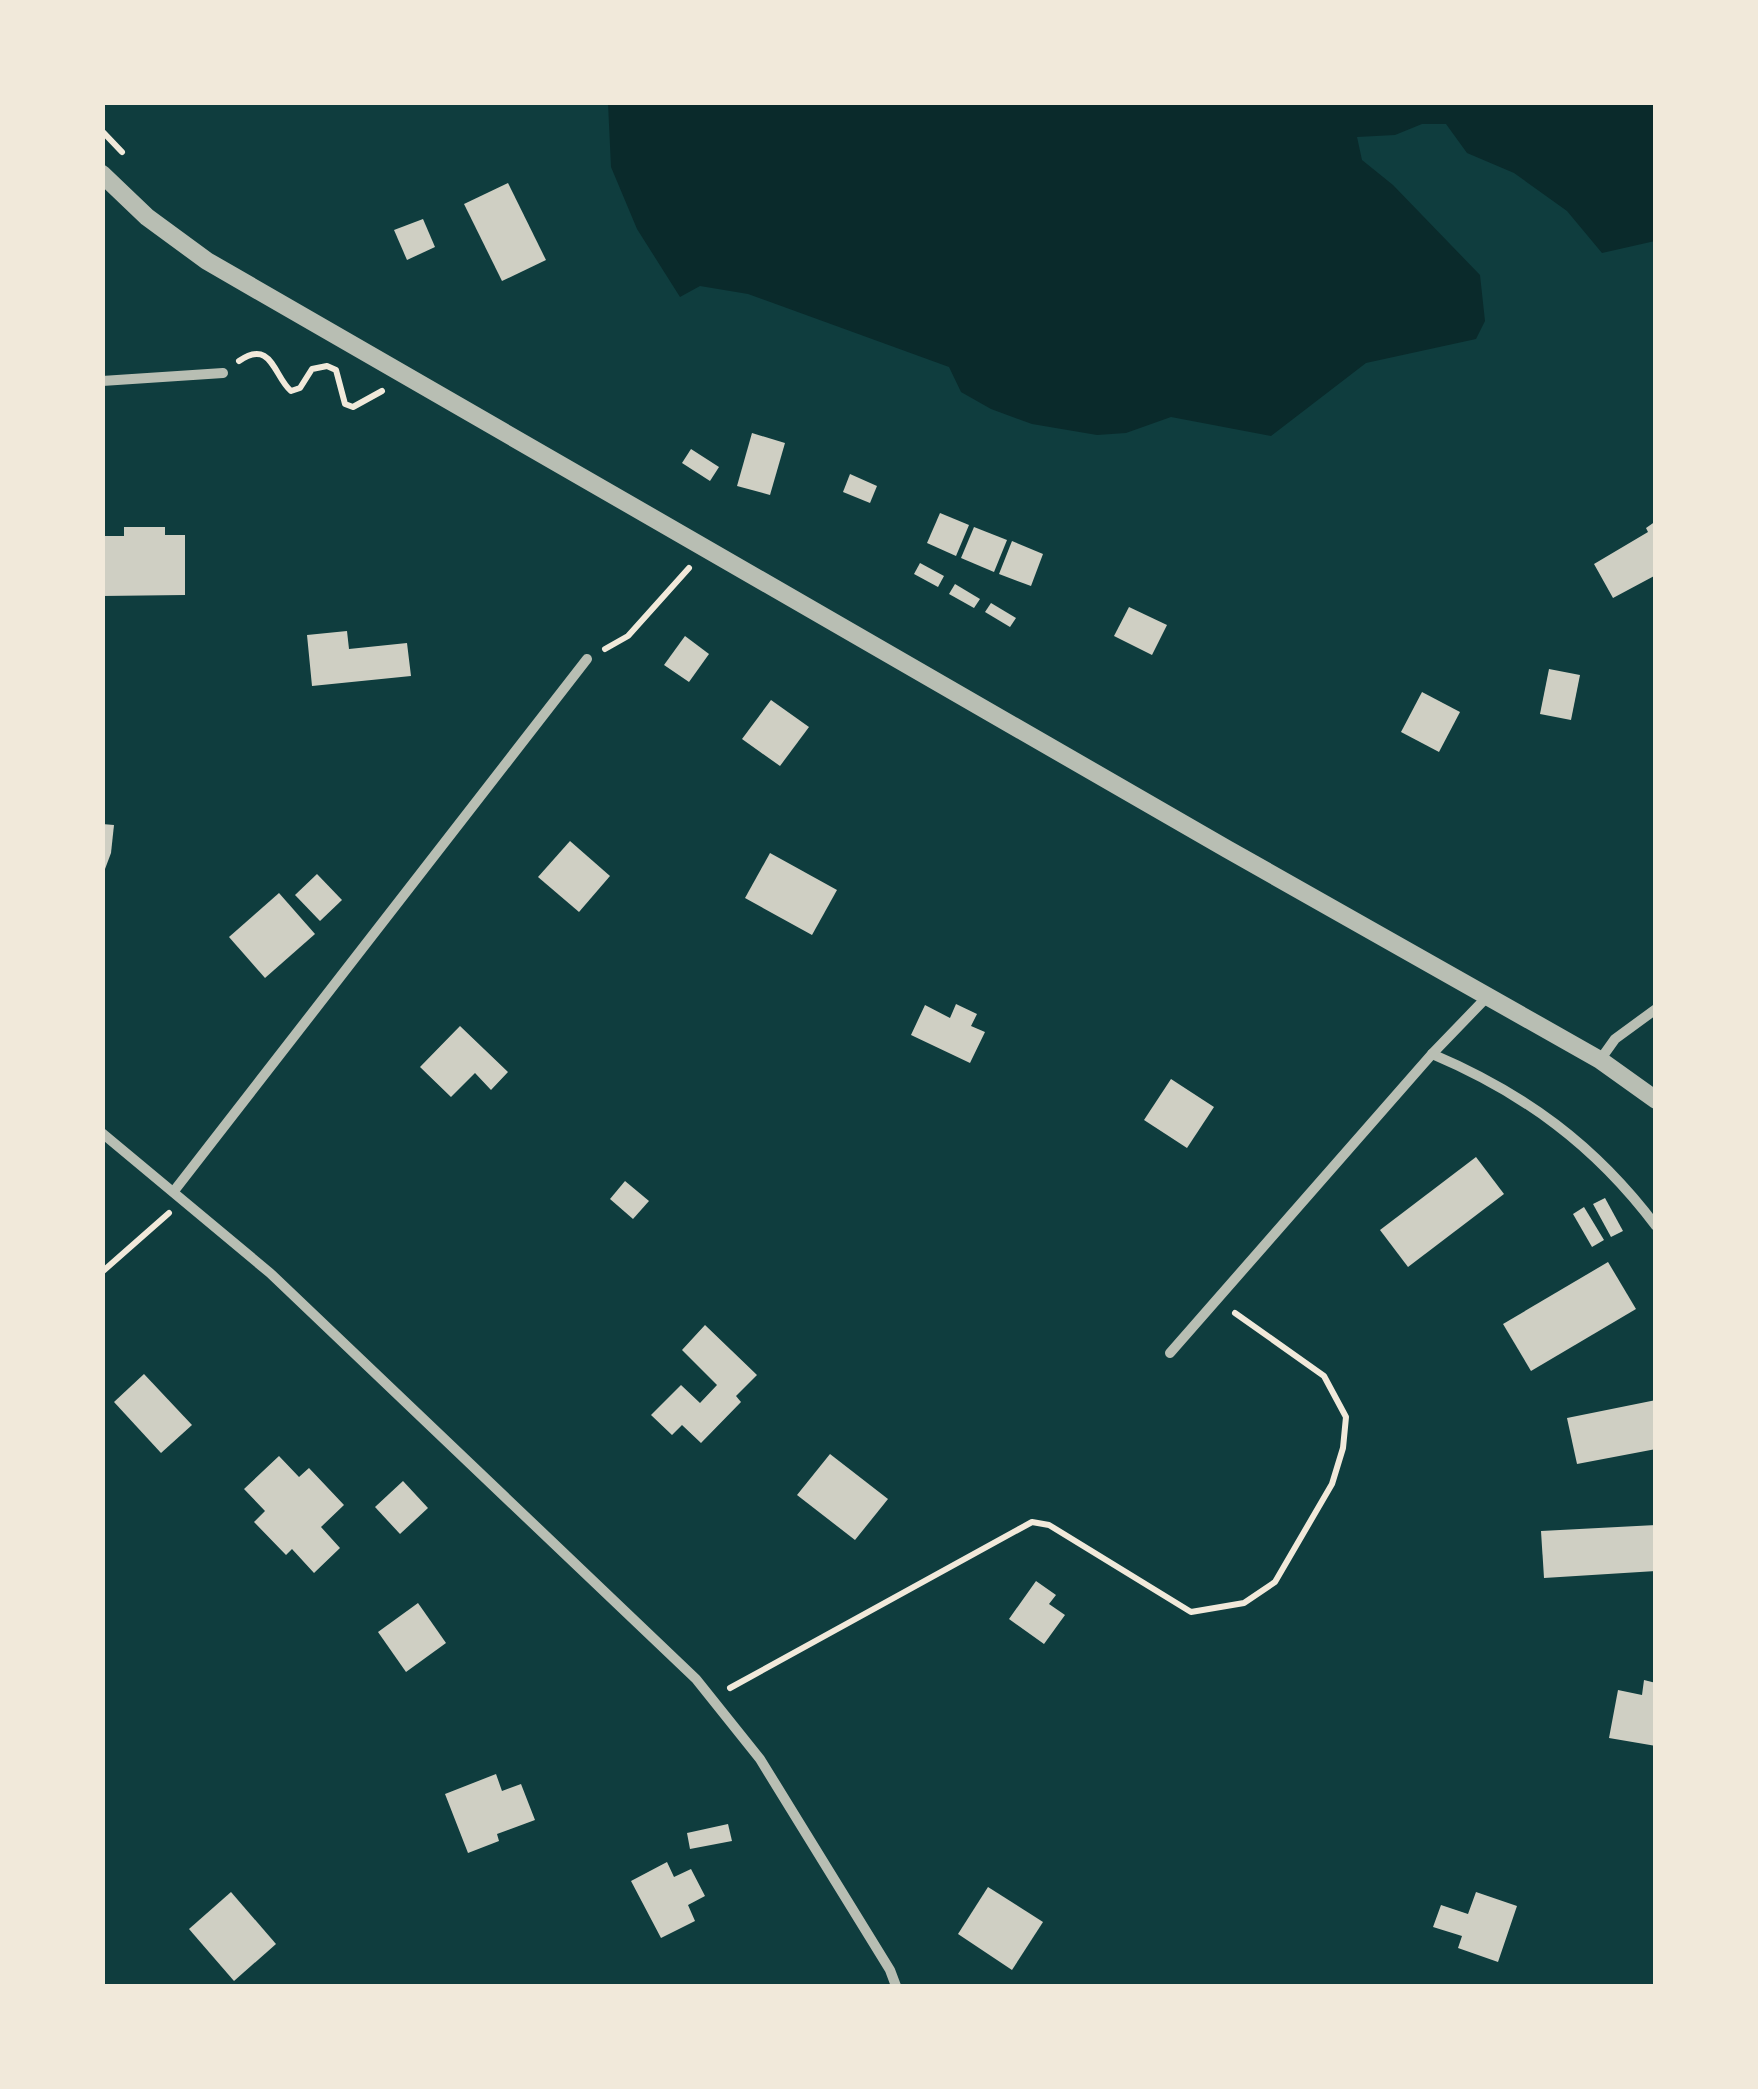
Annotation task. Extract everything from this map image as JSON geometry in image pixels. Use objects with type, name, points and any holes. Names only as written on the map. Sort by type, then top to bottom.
[{"type":"street","points":[[102,174],[147,218],[207,262],[1600,1060],[1656,1100]]},
{"type":"street","points":[[102,381],[222,372]]},
{"type":"street","points":[[174,1191],[587,659]]},
{"type":"street","points":[[1170,1353],[1432,1054],[1486,998]]},
{"type":"street","points":[[1600,1060],[1615,1039],[1656,1009]]},
{"type":"street","points":[[1432,1054],[1474,1072],[1548,1118],[1590,1150],[1656,1226]]},
{"type":"street","points":[[102,1133],[270,1273],[696,1679],[760,1759],[890,1970],[896,1986]]},
{"type":"path","points":[[222,372],[248,355],[264,356],[275,363],[285,388],[291,390],[300,388],[312,369],[327,366],[336,370],[345,404],[354,407],[382,390],[412,403],[421,386]]},
{"type":"path","points":[[587,659],[628,636],[707,550]]},
{"type":"path","points":[[102,1272],[184,1200]]},
{"type":"path","points":[[712,1698],[1032,1522],[1049,1525],[1191,1612],[1244,1603],[1275,1582],[1332,1484],[1343,1448],[1346,1417],[1324,1376],[1217,1300]]},
{"type":"water","points":[[608,103],[1655,103],[1655,241],[1602,253],[1567,211],[1514,173],[1467,153],[1446,124],[1422,124],[1395,135],[1357,137],[1362,160],[1393,185],[1480,275],[1485,321],[1476,339],[1366,363],[1271,436],[1171,417],[1126,433],[1097,435],[1032,424],[991,409],[961,392],[949,367],[748,294],[700,286],[680,297],[637,229],[611,167]]},
{"type":"building","points":[[508,183],[546,260],[502,281],[464,204]]},
{"type":"building","points":[[423,219],[435,247],[407,260],[394,230]]},
{"type":"building","points":[[752,433],[785,443],[770,495],[737,486]]},
{"type":"building","points":[[691,449],[719,467],[710,481],[682,463]]},
{"type":"building","points":[[850,474],[877,486],[870,503],[843,492]]},
{"type":"building","points":[[940,513],[969,525],[956,556],[927,543]]},
{"type":"building","points":[[1656,521],[1656,575],[1613,598],[1594,564],[1648,532],[1646,528]]},
{"type":"building","points":[[124,527],[165,527],[165,535],[185,535],[185,595],[102,596],[102,536],[124,536]]},
{"type":"building","points":[[974,527],[1007,540],[994,572],[961,558]]},
{"type":"building","points":[[1012,541],[1043,554],[1031,586],[999,574]]},
{"type":"building","points":[[920,563],[944,576],[938,587],[914,574]]},
{"type":"building","points":[[955,584],[980,599],[974,608],[949,594]]},
{"type":"building","points":[[991,603],[1016,618],[1010,627],[985,612]]},
{"type":"building","points":[[1129,607],[1167,625],[1152,655],[1114,636]]},
{"type":"building","points":[[347,631],[349,649],[407,643],[411,676],[312,686],[307,635]]},
{"type":"building","points":[[685,636],[709,654],[689,682],[664,665]]},
{"type":"building","points":[[1549,669],[1580,675],[1571,720],[1540,714]]},
{"type":"building","points":[[1422,692],[1460,712],[1439,752],[1401,732]]},
{"type":"building","points":[[771,700],[809,727],[780,766],[742,739]]},
{"type":"building","points":[[102,824],[114,825],[111,853],[102,877]]},
{"type":"building","points":[[570,841],[610,876],[579,912],[538,877]]},
{"type":"building","points":[[770,853],[837,890],[812,935],[745,898]]},
{"type":"building","points":[[317,874],[342,900],[320,921],[295,895]]},
{"type":"building","points":[[279,893],[315,934],[265,978],[229,937]]},
{"type":"building","points":[[956,1004],[977,1014],[971,1026],[985,1032],[970,1063],[911,1035],[925,1005],[950,1018]]},
{"type":"building","points":[[460,1026],[508,1072],[491,1090],[475,1073],[451,1097],[420,1067]]},
{"type":"building","points":[[1171,1079],[1214,1107],[1187,1148],[1144,1120]]},
{"type":"building","points":[[1476,1157],[1504,1194],[1408,1267],[1380,1230]]},
{"type":"building","points":[[625,1181],[649,1201],[633,1219],[610,1199]]},
{"type":"building","points":[[1605,1198],[1623,1231],[1611,1237],[1593,1204]]},
{"type":"building","points":[[1584,1207],[1604,1240],[1592,1247],[1573,1214]]},
{"type":"building","points":[[1608,1262],[1636,1309],[1531,1371],[1503,1324]]},
{"type":"building","points":[[705,1325],[757,1375],[736,1396],[741,1402],[701,1443],[682,1425],[672,1435],[651,1415],[681,1385],[700,1403],[717,1385],[682,1350]]},
{"type":"building","points":[[144,1374],[192,1425],[161,1453],[114,1402]]},
{"type":"building","points":[[1656,1400],[1656,1449],[1577,1464],[1567,1418]]},
{"type":"building","points":[[830,1454],[888,1499],[855,1540],[797,1495]]},
{"type":"building","points":[[279,1456],[299,1477],[309,1468],[344,1505],[321,1527],[340,1548],[314,1573],[292,1549],[286,1555],[254,1522],[265,1511],[244,1489]]},
{"type":"building","points":[[403,1481],[428,1508],[400,1534],[375,1507]]},
{"type":"building","points":[[1656,1525],[1656,1571],[1544,1578],[1541,1531]]},
{"type":"building","points":[[1036,1581],[1056,1595],[1049,1604],[1065,1615],[1044,1644],[1009,1619]]},
{"type":"building","points":[[418,1603],[446,1643],[406,1672],[378,1632]]},
{"type":"building","points":[[1644,1680],[1656,1683],[1656,1746],[1609,1738],[1618,1690],[1642,1695]]},
{"type":"building","points":[[496,1774],[502,1791],[521,1784],[535,1820],[497,1834],[499,1841],[468,1853],[445,1794]]},
{"type":"building","points":[[728,1824],[732,1841],[690,1849],[687,1833]]},
{"type":"building","points":[[667,1862],[674,1877],[691,1869],[705,1896],[688,1905],[695,1921],[661,1938],[631,1881]]},
{"type":"building","points":[[988,1887],[1043,1922],[1012,1970],[958,1934]]},
{"type":"building","points":[[231,1892],[276,1944],[234,1981],[189,1929]]},
{"type":"building","points":[[1476,1892],[1517,1906],[1498,1962],[1458,1948],[1462,1936],[1433,1927],[1441,1905],[1468,1914]]}]
